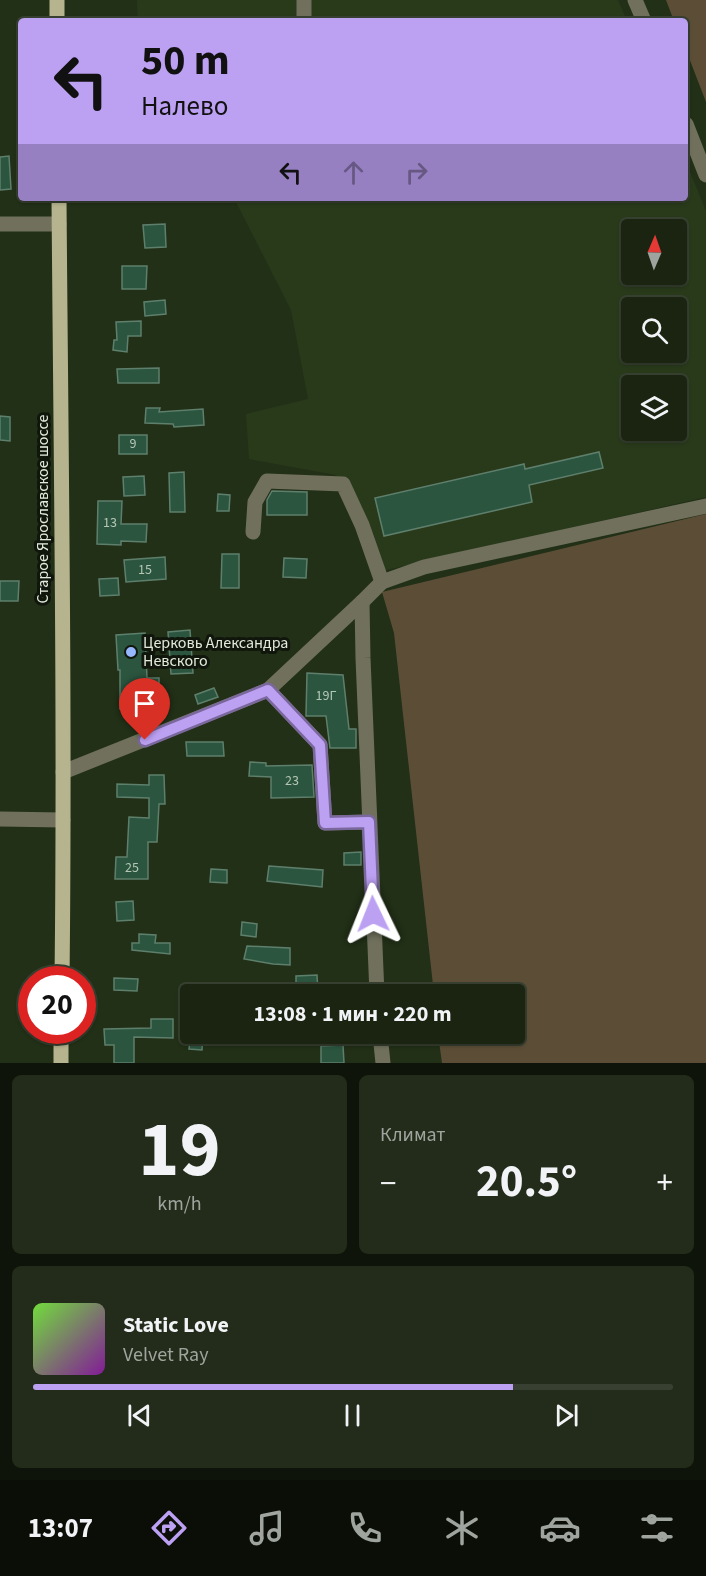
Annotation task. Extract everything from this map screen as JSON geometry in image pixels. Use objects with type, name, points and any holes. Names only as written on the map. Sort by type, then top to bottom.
[{"type":"main road","points":[[57,0],[57,18]]},
{"type":"main road","name":"Старое Ярославское шоссе","points":[[59,201],[62,966]]},
{"type":"main road","points":[[61,1044],[61,1063]]},
{"type":"street","points":[[304,0],[304,18]]},
{"type":"street","points":[[635,0],[643,18]]},
{"type":"street","points":[[688,129],[706,175]]},
{"type":"street","points":[[0,224],[59,224]]},
{"type":"street","points":[[253,532],[255,502],[267,481],[342,484],[362,525],[382,582]]},
{"type":"street","points":[[63,772],[268,690],[382,582],[424,567],[706,506]]},
{"type":"street","points":[[362,602],[376,984]]},
{"type":"street","points":[[268,690],[320,745],[325,823],[369,822]]},
{"type":"street","points":[[0,819],[63,820]]},
{"type":"street","points":[[381,1044],[383,1063]]},
{"type":"shaded area","points":[[137,0],[618,0],[626,18],[138,18]]},
{"type":"shaded area","points":[[666,0],[706,0],[706,102],[688,55],[688,18],[673,18]]},
{"type":"shaded area","points":[[688,167],[706,211],[706,497],[373,573],[336,475],[249,459],[246,414],[308,399],[291,310],[236,201],[688,201]]},
{"type":"shaded area","points":[[706,514],[706,1063],[442,1063],[439,1044],[525,1044],[525,984],[433,984],[394,633],[382,592]]},
{"type":"building","points":[[9,156],[11,189],[0,190],[0,157]]},
{"type":"building","points":[[165,224],[166,247],[145,248],[143,225]]},
{"type":"building","points":[[122,266],[147,266],[146,289],[122,289]]},
{"type":"building","points":[[165,300],[166,314],[145,316],[144,302]]},
{"type":"building","points":[[141,321],[141,336],[128,336],[127,352],[113,350],[114,340],[117,340],[116,322]]},
{"type":"building","points":[[159,368],[159,383],[118,383],[117,369]]},
{"type":"building","points":[[146,408],[160,408],[159,412],[203,409],[204,425],[174,427],[173,424],[145,423]]},
{"type":"building","points":[[0,416],[10,417],[10,441],[0,440]]},
{"type":"building","points":[[119,435],[147,435],[147,454],[119,454]]},
{"type":"building","points":[[599,452],[603,468],[529,485],[532,502],[384,536],[375,498],[524,464],[525,469]]},
{"type":"building","points":[[184,472],[185,512],[170,512],[169,473]]},
{"type":"building","points":[[144,476],[145,495],[124,496],[123,477]]},
{"type":"building","points":[[272,491],[307,492],[307,515],[267,515],[267,500]]},
{"type":"building","points":[[218,494],[230,495],[229,511],[217,511]]},
{"type":"building","points":[[98,501],[122,501],[121,524],[147,524],[146,542],[121,541],[121,545],[97,544]]},
{"type":"building","points":[[222,554],[239,554],[239,588],[221,588]]},
{"type":"building","points":[[165,557],[166,579],[126,582],[124,560]]},
{"type":"building","points":[[284,558],[307,559],[306,578],[283,577]]},
{"type":"building","points":[[118,578],[119,595],[100,596],[99,579]]},
{"type":"building","points":[[0,581],[19,581],[18,601],[0,601]]},
{"type":"building","points":[[190,630],[193,673],[171,674],[168,632]]},
{"type":"building","points":[[145,633],[147,678],[159,678],[159,710],[120,709],[120,670],[118,670],[116,635]]},
{"type":"building","points":[[307,673],[343,675],[349,729],[356,729],[356,748],[330,748],[326,716],[306,716]]},
{"type":"building","points":[[214,688],[218,697],[198,704],[195,695]]},
{"type":"building","points":[[186,742],[223,742],[224,756],[187,756]]},
{"type":"building","points":[[250,762],[266,763],[266,766],[312,765],[314,797],[271,798],[271,777],[249,776]]},
{"type":"building","points":[[149,775],[164,775],[165,804],[159,804],[157,842],[148,842],[148,879],[115,879],[116,857],[127,857],[129,817],[149,818],[149,798],[117,797],[117,784],[149,785]]},
{"type":"building","points":[[361,852],[361,865],[344,865],[344,853]]},
{"type":"building","points":[[269,866],[323,870],[322,887],[267,881]]},
{"type":"building","points":[[211,869],[227,870],[227,883],[210,882]]},
{"type":"building","points":[[133,901],[134,920],[117,921],[116,902]]},
{"type":"building","points":[[242,922],[257,924],[256,937],[241,935]]},
{"type":"building","points":[[139,934],[156,935],[155,943],[170,943],[170,954],[132,950],[132,943],[139,943]]},
{"type":"building","points":[[247,946],[290,948],[290,965],[244,959]]},
{"type":"building","points":[[317,975],[317,984],[296,984],[296,976]]},
{"type":"building","points":[[114,978],[138,979],[137,991],[114,990]]},
{"type":"building","points":[[151,1019],[173,1019],[173,1038],[134,1037],[134,1063],[114,1063],[114,1045],[105,1045],[104,1029],[151,1028]]},
{"type":"building","points":[[190,1044],[202,1044],[202,1050],[189,1049]]},
{"type":"building","points":[[343,1045],[344,1063],[321,1063],[321,1046]]},
{"type":"place","name":"Церковь Александра Невского","points":[[131,652]]},
{"type":"route","points":[[145,740],[268,690],[320,745],[325,823],[369,822],[373,914]]}]
